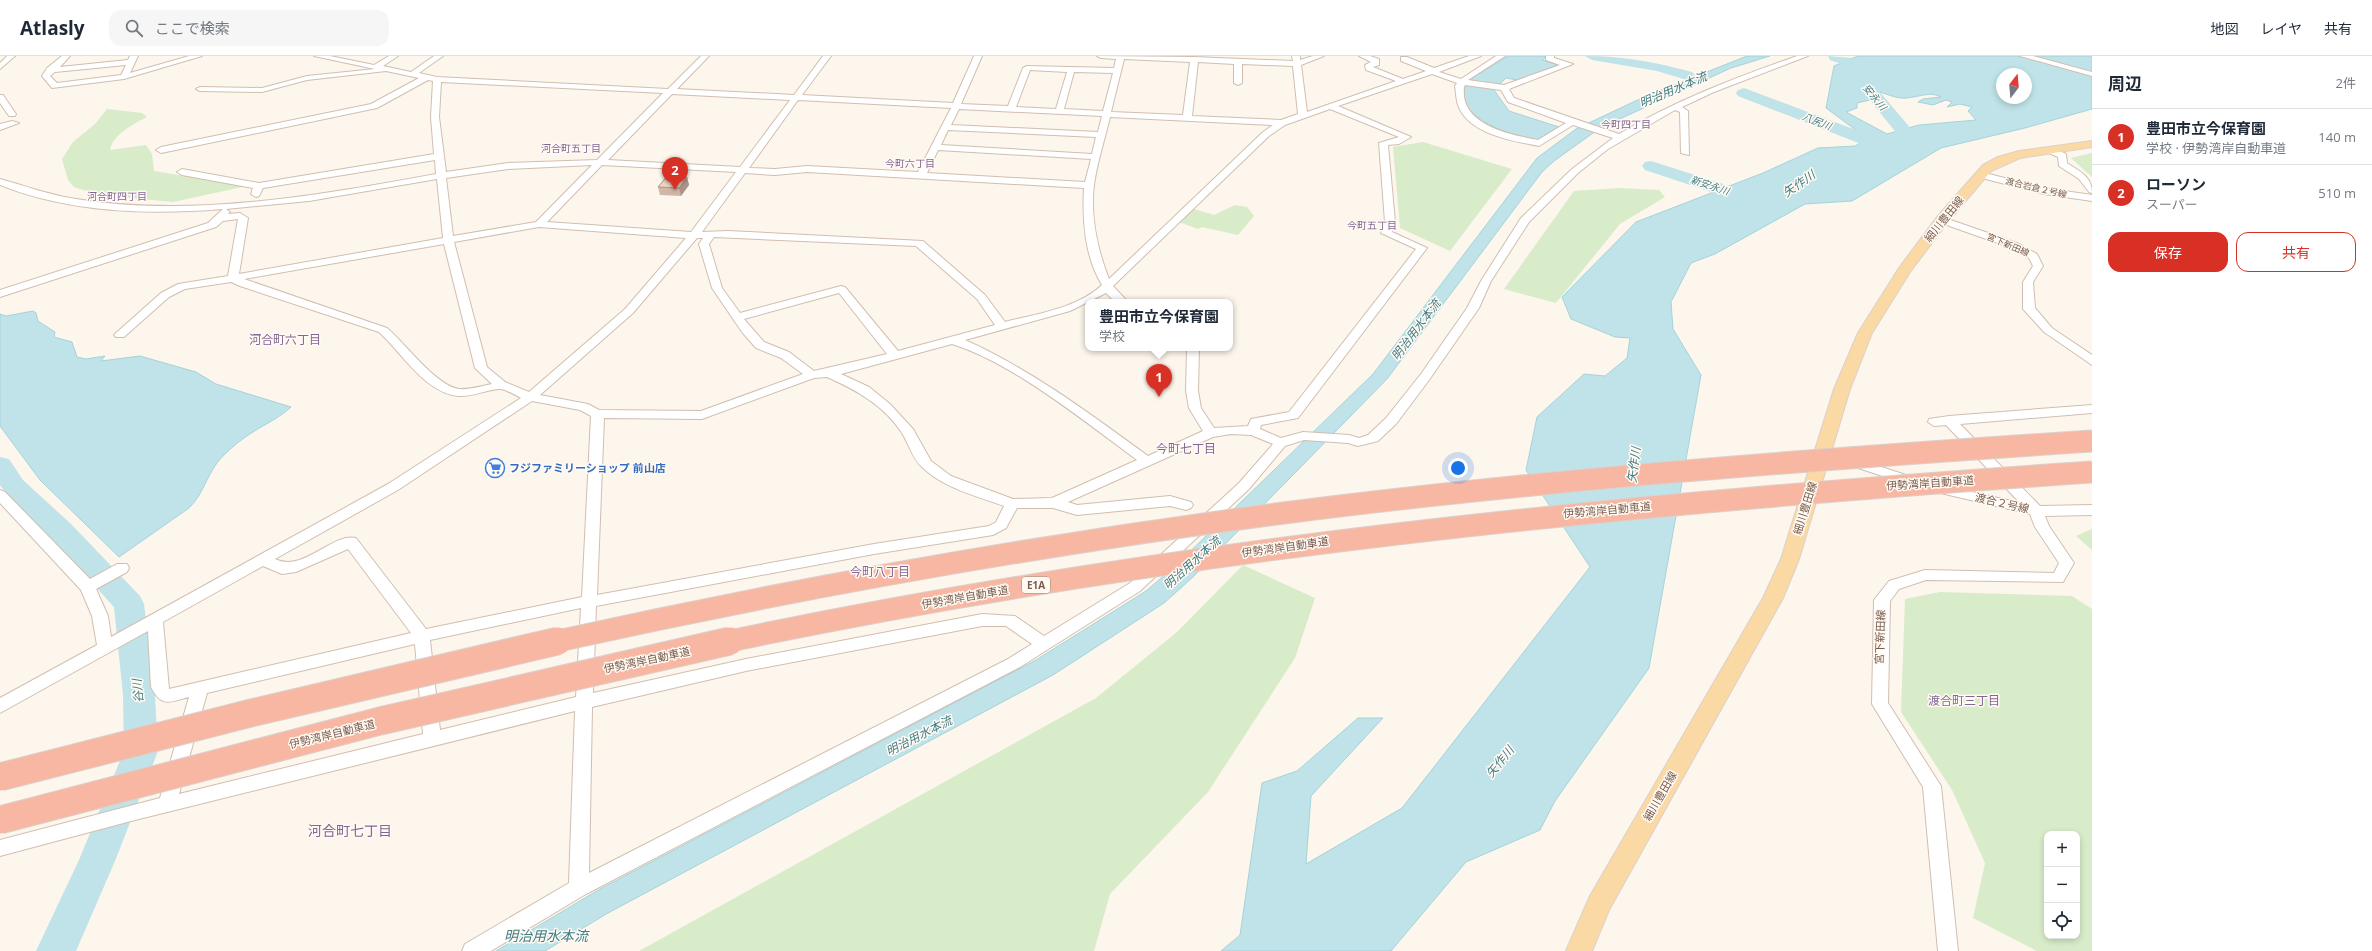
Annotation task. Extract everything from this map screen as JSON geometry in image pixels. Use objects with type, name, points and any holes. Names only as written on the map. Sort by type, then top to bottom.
[{"type":"highway","points":[[0,777],[343,691],[603,631],[866,578],[1008,553],[1274,513],[1394,499],[1665,473],[2092,441]]},
{"type":"highway","name":"伊勢湾岸自動車道","points":[[0,820],[312,739],[546,683],[759,637],[1014,588],[1274,548],[1434,528],[1691,502],[2092,472]]},
{"type":"main road","name":"細川豊田線","points":[[1579,951],[1599,904],[1774,598],[1790,559],[1842,390],[1865,333],[1904,271],[1942,220],[1987,168],[2002,160],[2018,155],[2092,144]]},
{"type":"street","points":[[0,58],[7,56]]},
{"type":"street","points":[[0,67],[11,56]]},
{"type":"street","points":[[66,56],[50,70],[46,76],[55,86],[124,77],[198,56]]},
{"type":"street","points":[[318,56],[340,62],[359,63],[386,70],[437,79],[1282,123],[1304,117],[1402,81],[1477,56]]},
{"type":"street","points":[[340,62],[350,56]]},
{"type":"street","points":[[376,67],[394,56]]},
{"type":"street","points":[[411,75],[439,56]]},
{"type":"street","points":[[539,224],[705,56]]},
{"type":"street","points":[[0,706],[264,560],[399,483],[530,396],[616,324],[656,281],[694,235],[827,56]]},
{"type":"street","points":[[921,175],[946,127],[978,56]]},
{"type":"street","points":[[1101,56],[1169,57],[1194,60],[1217,58],[1238,61],[1258,59],[1297,60],[1320,56]]},
{"type":"street","points":[[1118,299],[1113,296],[1102,275],[1090,224],[1087,201],[1089,185],[1108,114],[1121,56]]},
{"type":"street","points":[[1364,56],[1376,61],[1376,63],[1369,66],[1369,68],[1402,81]]},
{"type":"street","points":[[1501,56],[1462,82],[1459,86],[1463,107],[1475,120],[1492,130],[1539,143],[1577,123]]},
{"type":"street","points":[[1404,59],[1462,82],[1505,88],[1569,64],[1550,60],[1550,56]]},
{"type":"street","points":[[1054,503],[1210,433],[1236,429],[1253,430],[1280,443],[1303,436],[1349,439],[1358,442],[1374,438],[1391,421],[1426,377],[1473,308],[1486,281],[1525,220],[1575,171],[1620,137],[1676,107],[1730,83],[1804,56]]},
{"type":"street","points":[[2024,56],[2092,74]]},
{"type":"street","points":[[50,70],[132,59]]},
{"type":"street","points":[[124,77],[132,59]]},
{"type":"street","points":[[1187,118],[1194,60]]},
{"type":"street","points":[[1297,60],[1304,117]]},
{"type":"street","points":[[1238,61],[1238,82]]},
{"type":"street","points":[[1011,110],[1027,68],[1035,65],[1071,70],[1118,71]]},
{"type":"street","points":[[200,90],[262,90],[307,78],[373,74],[386,70]]},
{"type":"street","points":[[1059,112],[1071,70]]},
{"type":"street","points":[[161,150],[374,106],[427,77]]},
{"type":"street","points":[[437,79],[435,117],[448,239],[481,368],[501,385],[530,396],[584,407],[597,414],[702,415],[812,375],[830,373],[895,356],[1066,309],[1085,300]]},
{"type":"street","points":[[1505,88],[1506,94],[1511,100],[1603,133],[1620,137]]},
{"type":"street","points":[[0,97],[13,118],[0,127]]},
{"type":"street","points":[[1253,430],[1256,422],[1293,415],[1422,248],[1386,233],[1390,222],[1383,143],[1396,142],[1406,137],[1332,107]]},
{"type":"street","points":[[1676,107],[1684,111],[1686,153]]},
{"type":"street","points":[[1088,299],[1099,294],[1108,287],[1266,134],[1282,123]]},
{"type":"street","points":[[946,127],[1102,135]]},
{"type":"street","points":[[935,147],[1096,157]]},
{"type":"street","points":[[2050,150],[2063,156],[2062,164],[2082,177],[2092,190]]},
{"type":"street","points":[[182,172],[259,186],[440,156]]},
{"type":"street","points":[[0,182],[38,194],[92,205],[156,209],[228,206],[327,196],[442,176],[540,163],[599,163],[775,172],[806,169],[1089,185]]},
{"type":"street","name":"渡合岩倉２号線","points":[[1981,175],[2044,191],[2092,198]]},
{"type":"street","points":[[254,198],[259,186]]},
{"type":"street","points":[[0,294],[212,225],[220,218],[228,206]]},
{"type":"street","points":[[220,218],[240,216],[243,218],[233,278]]},
{"type":"street","name":"宮下新田線","points":[[1942,220],[2013,246],[2033,256],[2038,266],[2028,282],[2029,309],[2048,330],[2080,350],[2092,361]]},
{"type":"street","points":[[120,335],[160,298],[182,286],[539,224],[694,235],[728,234],[919,243],[981,297],[1002,326]]},
{"type":"street","points":[[711,235],[704,244],[717,288],[739,317],[746,330],[760,345],[785,355],[812,375]]},
{"type":"street","points":[[233,278],[244,284],[383,330],[396,340],[427,378],[451,392],[474,393],[501,385]]},
{"type":"street","points":[[739,317],[841,288],[895,356]]},
{"type":"street","points":[[951,340],[961,343],[1008,365],[1067,403],[1147,461]]},
{"type":"street","points":[[1193,351],[1192,391],[1195,408],[1210,433]]},
{"type":"street","points":[[830,373],[865,390],[886,408],[908,432],[926,464],[946,479],[1012,504],[1054,503],[1077,510],[1170,501],[1186,505]]},
{"type":"street","name":"宮下新田線","points":[[1948,951],[1932,786],[1880,704],[1882,600],[1894,585],[1925,575],[2058,578],[2067,563],[2042,527],[2036,511],[1942,421],[2092,409]]},
{"type":"street","points":[[579,888],[584,702],[597,414]]},
{"type":"street","points":[[472,951],[579,888],[1008,667],[1135,586],[1232,496],[1242,491],[1258,470],[1273,456],[1280,443]]},
{"type":"street","name":"渡合２号線","points":[[1822,452],[1923,485],[2036,511],[2092,510]]},
{"type":"street","points":[[0,495],[91,585],[100,616],[106,648]]},
{"type":"street","points":[[154,621],[158,687],[165,696],[422,636],[589,601],[606,600],[874,549],[992,530],[1001,524],[1012,504]]},
{"type":"street","points":[[264,560],[282,568],[296,567],[351,542],[422,636],[432,739]]},
{"type":"street","points":[[91,585],[122,568]]},
{"type":"street","points":[[0,848],[167,804],[584,702],[746,665],[982,620],[1009,620],[1044,644]]},
{"type":"street","points":[[167,804],[200,689]]},
{"type":"green space","points":[[107,109],[142,113],[147,117],[130,126],[120,134],[115,139],[110,150],[146,145],[152,154],[154,171],[247,186],[173,202],[99,195],[74,187],[68,180],[62,159],[73,142],[95,124]]},
{"type":"green space","points":[[1423,142],[1512,169],[1450,251],[1400,228],[1393,147]]},
{"type":"green space","points":[[2092,153],[2092,177],[2071,158]]},
{"type":"green space","points":[[1620,188],[1659,190],[1665,197],[1620,224],[1556,303],[1504,289],[1574,191]]},
{"type":"green space","points":[[1235,205],[1247,207],[1254,216],[1238,235],[1202,227],[1198,229],[1179,222],[1194,209],[1214,215]]},
{"type":"green space","points":[[2092,529],[2092,550],[2076,536]]},
{"type":"green space","points":[[1243,565],[1315,598],[1295,658],[1208,792],[1110,894],[1094,951],[639,951],[1096,698],[1177,632]]},
{"type":"green space","points":[[1940,592],[2072,596],[2092,609],[2092,951],[2037,951],[1973,918],[1985,863],[1952,790],[1901,712],[1905,599]]},
{"type":"water","points":[[1508,56],[1542,56],[1546,57],[1542,60],[1558,65],[1517,80],[1506,78],[1494,90],[1509,111],[1559,127],[1535,141],[1505,132],[1489,124],[1472,113],[1464,105],[1464,88],[1474,77]]},
{"type":"water","name":"明治用水本流","points":[[1747,56],[1770,56],[1731,68],[1600,128],[1554,161],[1542,172],[1387,379],[1193,577],[1164,603],[1053,675],[608,913],[545,951],[496,951],[600,889],[1036,660],[1146,591],[1173,568],[1373,374],[1537,158],[1576,129],[1646,96]]},
{"type":"water","name":"矢作川","points":[[1858,56],[2092,56],[2092,109],[2025,128],[1941,148],[1852,201],[1805,204],[1715,254],[1691,263],[1671,302],[1673,329],[1701,375],[1649,668],[1555,801],[1540,830],[1466,862],[1391,951],[1221,951],[1240,935],[1262,783],[1297,771],[1358,718],[1383,718],[1311,796],[1306,864],[1402,808],[1590,567],[1526,470],[1537,417],[1584,374],[1605,376],[1627,358],[1630,338],[1615,337],[1571,319],[1562,297],[1636,222],[1763,173],[1818,148],[1855,146],[1868,139],[1826,108],[1834,66]],"holes":[[[1880,92],[1904,98],[1929,94],[1937,95],[1941,97],[1923,99],[1918,102],[1933,105],[1946,100],[1952,102],[1947,107],[1960,104],[1972,107],[1968,111],[1976,120],[1919,125],[1887,134],[1846,112],[1857,108],[1857,103],[1874,99]]]},
{"type":"water","points":[[33,311],[36,313],[38,321],[55,332],[54,337],[72,342],[77,357],[86,359],[105,356],[101,361],[140,356],[196,372],[216,384],[291,407],[245,437],[224,455],[218,461],[199,496],[189,508],[119,557],[40,480],[0,426],[0,314],[6,316]]},
{"type":"building","points":[[668,175],[687,177],[679,188],[658,187]]},
{"type":"waterway","name":"八尻川","points":[[1592,56],[1658,67],[1687,75]]},
{"type":"waterway","name":"安永川","points":[[1835,57],[1846,61],[1912,141]]},
{"type":"waterway","name":"八尻川","points":[[1744,93],[1890,149]]},
{"type":"waterway","name":"新安永川","points":[[1651,166],[1757,201]]},
{"type":"waterway","name":"谷川","points":[[0,465],[14,486],[61,531],[129,604],[139,695],[141,751],[97,861],[56,951]]},
{"type":"place","name":"ローソン","points":[[675,190]]},
{"type":"place","name":"豊田市立今保育園","points":[[1159,397]]},
{"type":"place","name":"フジファミリーショップ 前山店","points":[[495,468]]},
{"type":"district","name":"今町四丁目","points":[[1626,124]]},
{"type":"district","name":"河合町五丁目","points":[[571,148]]},
{"type":"district","name":"今町六丁目","points":[[910,163]]},
{"type":"district","name":"河合町四丁目","points":[[117,196]]},
{"type":"district","name":"今町五丁目","points":[[1372,225]]},
{"type":"district","name":"河合町六丁目","points":[[285,340]]},
{"type":"district","name":"今町七丁目","points":[[1186,449]]},
{"type":"district","name":"今町八丁目","points":[[880,572]]},
{"type":"district","name":"渡合町三丁目","points":[[1964,701]]},
{"type":"district","name":"河合町七丁目","points":[[350,831]]}]
